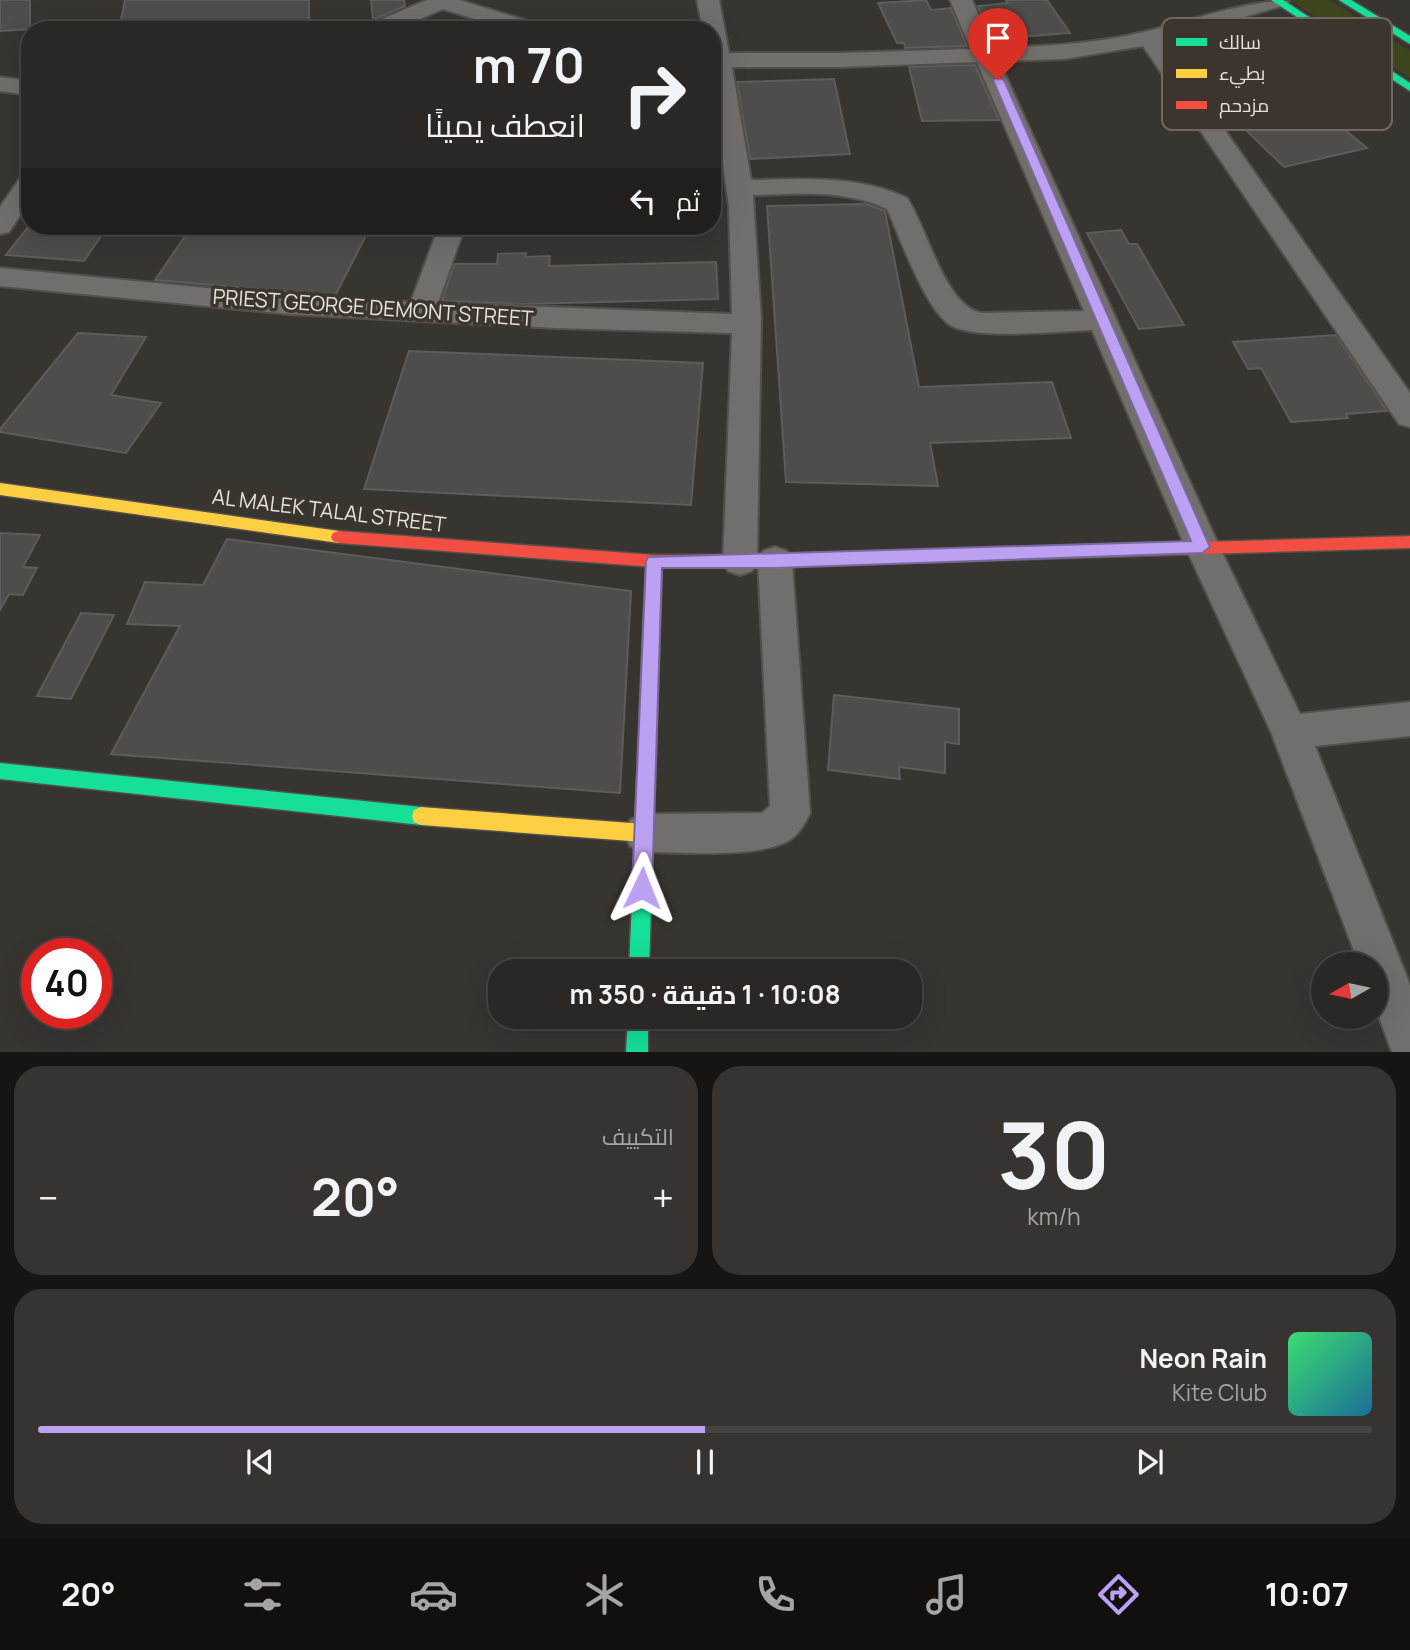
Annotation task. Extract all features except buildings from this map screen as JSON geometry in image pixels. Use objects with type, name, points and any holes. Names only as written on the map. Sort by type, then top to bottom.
[{"type":"main road","points":[[1344,0],[1373,18]]},
{"type":"main road","points":[[1277,1],[1303,18]]},
{"type":"main road","points":[[1392,30],[1410,41]]},
{"type":"main road","points":[[1392,76],[1410,88]]},
{"type":"main road","name":"AL MALEK TALAL STREET","points":[[0,489],[355,539],[654,561],[757,561],[1410,542]]},
{"type":"main road","points":[[639,959],[654,561]]},
{"type":"main road","points":[[5,780],[644,832]]},
{"type":"main road","points":[[636,1052],[637,1029]]},
{"type":"street","points":[[708,0],[711,21]]},
{"type":"street","points":[[961,0],[988,56],[1202,547],[1290,732],[1410,1041]]},
{"type":"street","points":[[397,21],[444,1],[505,21]]},
{"type":"street","points":[[1218,18],[1277,1]]},
{"type":"street","points":[[721,60],[988,56],[1064,52],[1162,34]]},
{"type":"street","points":[[1149,38],[1162,57]]},
{"type":"street","points":[[0,84],[21,87]]},
{"type":"street","points":[[644,832],[764,832],[777,826],[790,813],[757,561],[744,235],[721,89]]},
{"type":"street","points":[[1213,130],[1410,416]]},
{"type":"street","points":[[738,188],[819,188],[887,197],[898,204],[944,302],[962,319],[982,323],[1103,320]]},
{"type":"street","points":[[0,226],[21,195]]},
{"type":"street","points":[[421,312],[449,235]]},
{"type":"street","name":"PRIEST GEORGE DEMONT STREET","points":[[0,277],[289,305],[555,319],[746,324]]},
{"type":"street","points":[[1290,732],[1410,719]]},
{"type":"green space","points":[[1290,0],[1329,0],[1358,18],[1318,18]]},
{"type":"green space","points":[[1392,40],[1410,51],[1410,78],[1392,66]]},
{"type":"traffic: fast","points":[[1276,0],[1303,18]]},
{"type":"traffic: fast","points":[[1344,0],[1373,18]]},
{"type":"traffic: fast","points":[[1392,30],[1410,41]]},
{"type":"traffic: fast","points":[[1392,76],[1410,88]]},
{"type":"traffic: fast","points":[[759,561],[1134,550]]},
{"type":"traffic: fast","points":[[639,959],[654,561]]},
{"type":"traffic: fast","points":[[0,771],[421,816]]},
{"type":"traffic: fast","points":[[637,1052],[638,1029]]},
{"type":"traffic: slow","points":[[0,489],[339,537]]},
{"type":"traffic: slow","points":[[421,816],[644,833]]},
{"type":"traffic: jam","points":[[339,537],[654,561],[759,561]]},
{"type":"traffic: jam","points":[[1134,550],[1410,542]]},
{"type":"route","points":[[642,888],[654,561],[775,561],[1202,547],[998,80]]}]
